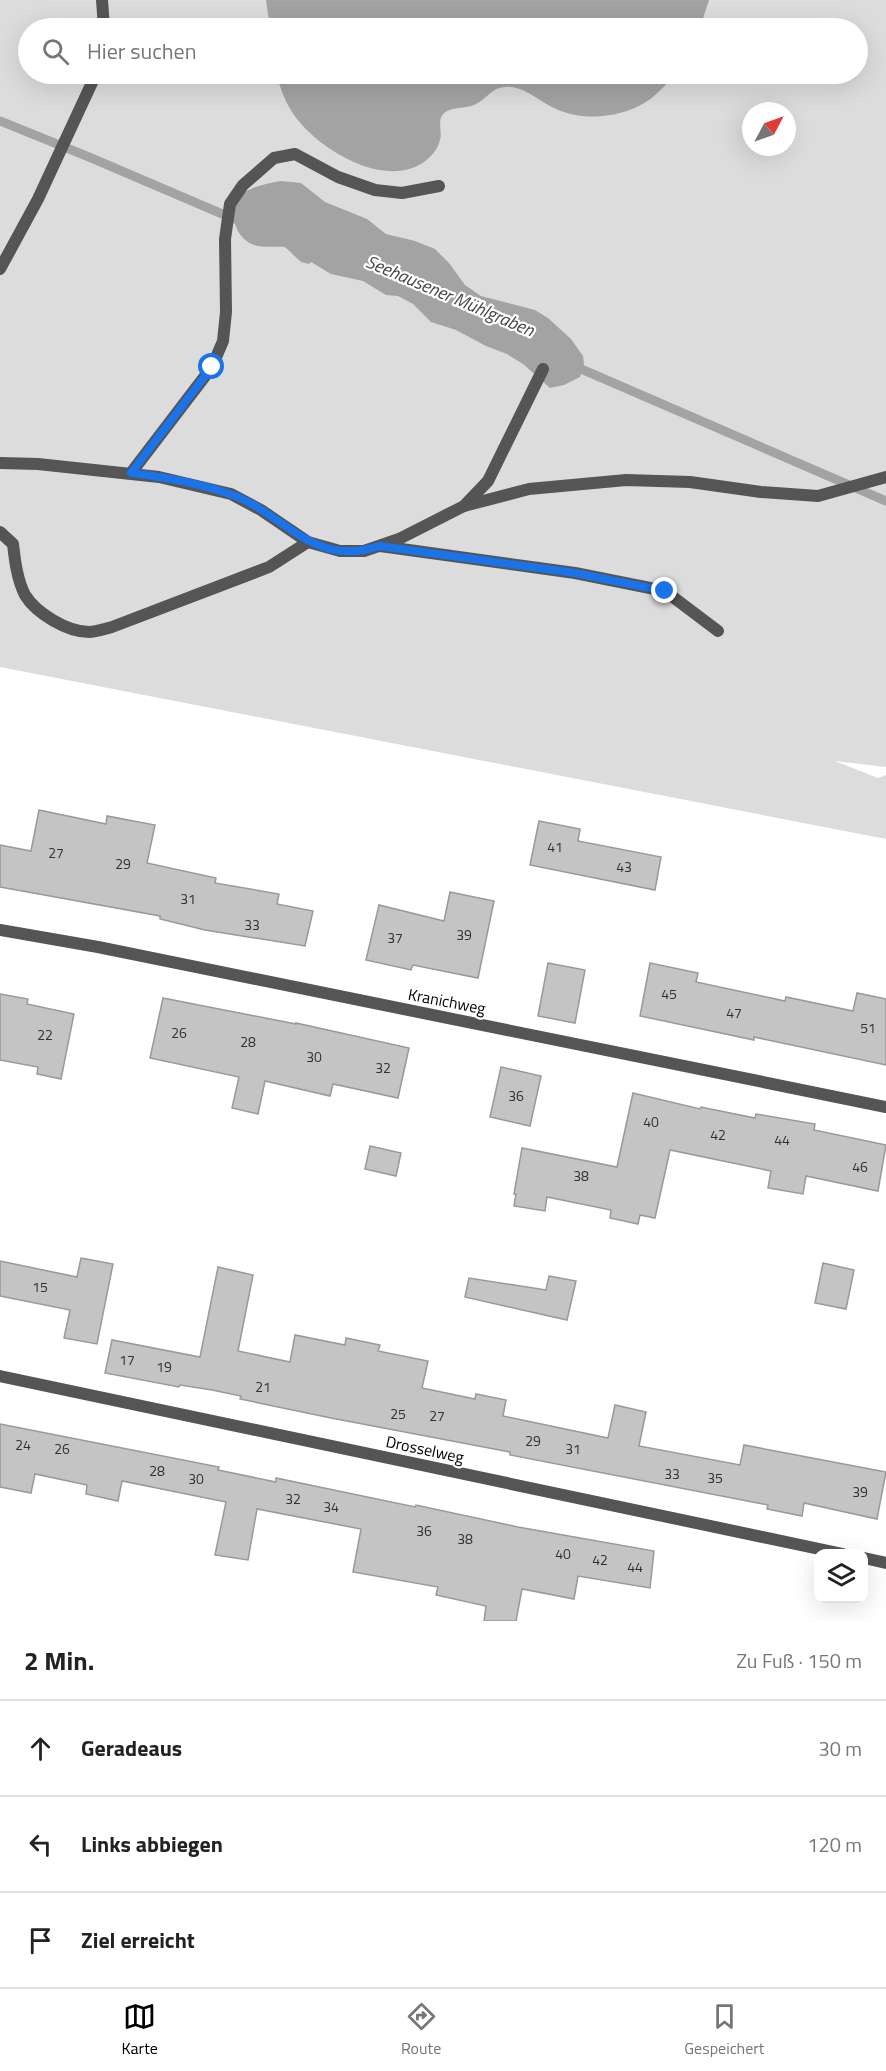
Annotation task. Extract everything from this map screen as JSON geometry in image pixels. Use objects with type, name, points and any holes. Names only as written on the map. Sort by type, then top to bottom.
[{"type":"street","points":[[102,0],[103,18]]},
{"type":"street","points":[[0,269],[38,199],[91,84]]},
{"type":"street","points":[[131,473],[212,367],[223,341],[226,312],[225,239],[230,204],[243,185],[274,158],[295,154],[338,177],[375,190],[402,193],[439,186]]},
{"type":"street","points":[[464,506],[488,482],[543,369]]},
{"type":"street","points":[[0,463],[38,464],[131,473],[159,477],[231,494],[261,510],[308,542],[340,551],[364,551],[399,538],[464,506],[529,489],[626,480],[690,482],[761,492],[818,496],[886,477]]},
{"type":"street","points":[[0,532],[13,544],[16,571],[26,596],[45,616],[68,628],[88,632],[112,627],[269,567],[308,542]]},
{"type":"street","points":[[379,546],[575,573],[665,591],[718,631]]},
{"type":"street","name":"Kranichweg","points":[[0,930],[109,949],[886,1107]]},
{"type":"street","name":"Drosselweg","points":[[0,1376],[819,1549]]},
{"type":"street","points":[[868,1559],[886,1563]]},
{"type":"shaded area","points":[[0,0],[886,0],[886,767],[835,761],[878,778],[886,775],[886,839],[0,667]]},
{"type":"water","points":[[266,0],[709,0],[703,18],[269,18]]},
{"type":"water","points":[[279,84],[666,84],[646,102],[636,107],[625,112],[601,116],[565,112],[518,88],[500,88],[474,105],[443,114],[440,121],[440,140],[432,155],[424,162],[408,169],[391,171],[373,169],[355,163],[322,143],[297,119]]},
{"type":"water","points":[[281,181],[301,183],[325,202],[367,219],[386,234],[435,249],[465,285],[481,296],[535,310],[548,318],[571,339],[583,356],[584,365],[580,377],[564,385],[550,388],[523,364],[507,354],[456,330],[431,322],[413,304],[398,296],[386,295],[363,281],[331,274],[311,262],[309,264],[301,262],[285,247],[261,246],[248,242],[240,234],[235,224],[235,204],[239,197],[253,188]]},
{"type":"building","points":[[39,810],[106,824],[107,816],[155,825],[147,863],[216,878],[215,883],[279,894],[277,904],[313,911],[305,946],[205,930],[160,919],[160,916],[0,887],[0,845],[31,851]]},
{"type":"building","points":[[539,821],[580,829],[578,841],[661,857],[655,890],[530,865]]},
{"type":"building","points":[[450,892],[494,901],[478,978],[413,965],[411,970],[366,960],[379,905],[444,921]]},
{"type":"building","points":[[548,963],[585,970],[575,1023],[538,1016]]},
{"type":"building","points":[[650,963],[698,973],[696,982],[785,1001],[786,997],[853,1011],[857,993],[886,999],[886,1065],[640,1016]]},
{"type":"building","points":[[0,994],[28,999],[27,1004],[74,1014],[61,1079],[37,1074],[38,1067],[0,1060]]},
{"type":"building","points":[[163,998],[296,1023],[409,1048],[398,1098],[333,1084],[330,1096],[265,1081],[258,1114],[232,1108],[239,1077],[150,1058]]},
{"type":"building","points":[[501,1067],[541,1076],[530,1126],[490,1117]]},
{"type":"building","points":[[633,1093],[700,1109],[701,1107],[755,1118],[756,1114],[815,1124],[814,1130],[886,1145],[878,1191],[806,1176],[803,1194],[768,1188],[771,1171],[670,1150],[655,1218],[640,1215],[638,1224],[610,1218],[611,1210],[547,1197],[545,1211],[514,1206],[522,1148],[617,1167]]},
{"type":"building","points":[[370,1146],[401,1153],[396,1176],[365,1169]]},
{"type":"building","points":[[81,1258],[113,1264],[97,1344],[64,1338],[70,1310],[0,1296],[0,1261],[77,1277]]},
{"type":"building","points":[[823,1263],[854,1270],[846,1309],[815,1303]]},
{"type":"building","points":[[218,1267],[253,1275],[238,1351],[290,1362],[295,1335],[345,1345],[346,1338],[380,1345],[378,1351],[428,1361],[422,1388],[475,1399],[476,1394],[506,1400],[503,1416],[608,1438],[615,1405],[646,1412],[639,1446],[740,1465],[744,1445],[886,1472],[877,1519],[804,1503],[802,1516],[767,1509],[768,1505],[331,1418],[240,1399],[241,1396],[212,1390],[180,1385],[179,1387],[105,1373],[112,1340],[200,1357]]},
{"type":"building","points":[[549,1276],[576,1281],[567,1320],[465,1297],[469,1278],[546,1290]]},
{"type":"building","points":[[0,1424],[219,1467],[218,1470],[276,1482],[276,1478],[518,1527],[654,1551],[650,1588],[578,1576],[574,1599],[522,1589],[516,1621],[484,1621],[486,1606],[436,1595],[438,1587],[353,1572],[361,1529],[257,1509],[248,1560],[215,1555],[226,1502],[122,1481],[118,1501],[86,1494],[87,1485],[35,1474],[31,1493],[0,1487]]},
{"type":"waterway","name":"Seehausener Mühlgraben","points":[[0,121],[234,219]]},
{"type":"waterway","name":"Seehausener Mühlgraben","points":[[572,365],[886,501]]},
{"type":"route","points":[[212,367],[131,473],[159,477],[231,494],[261,510],[308,542],[340,551],[364,551],[379,546],[575,573],[665,591]]}]
